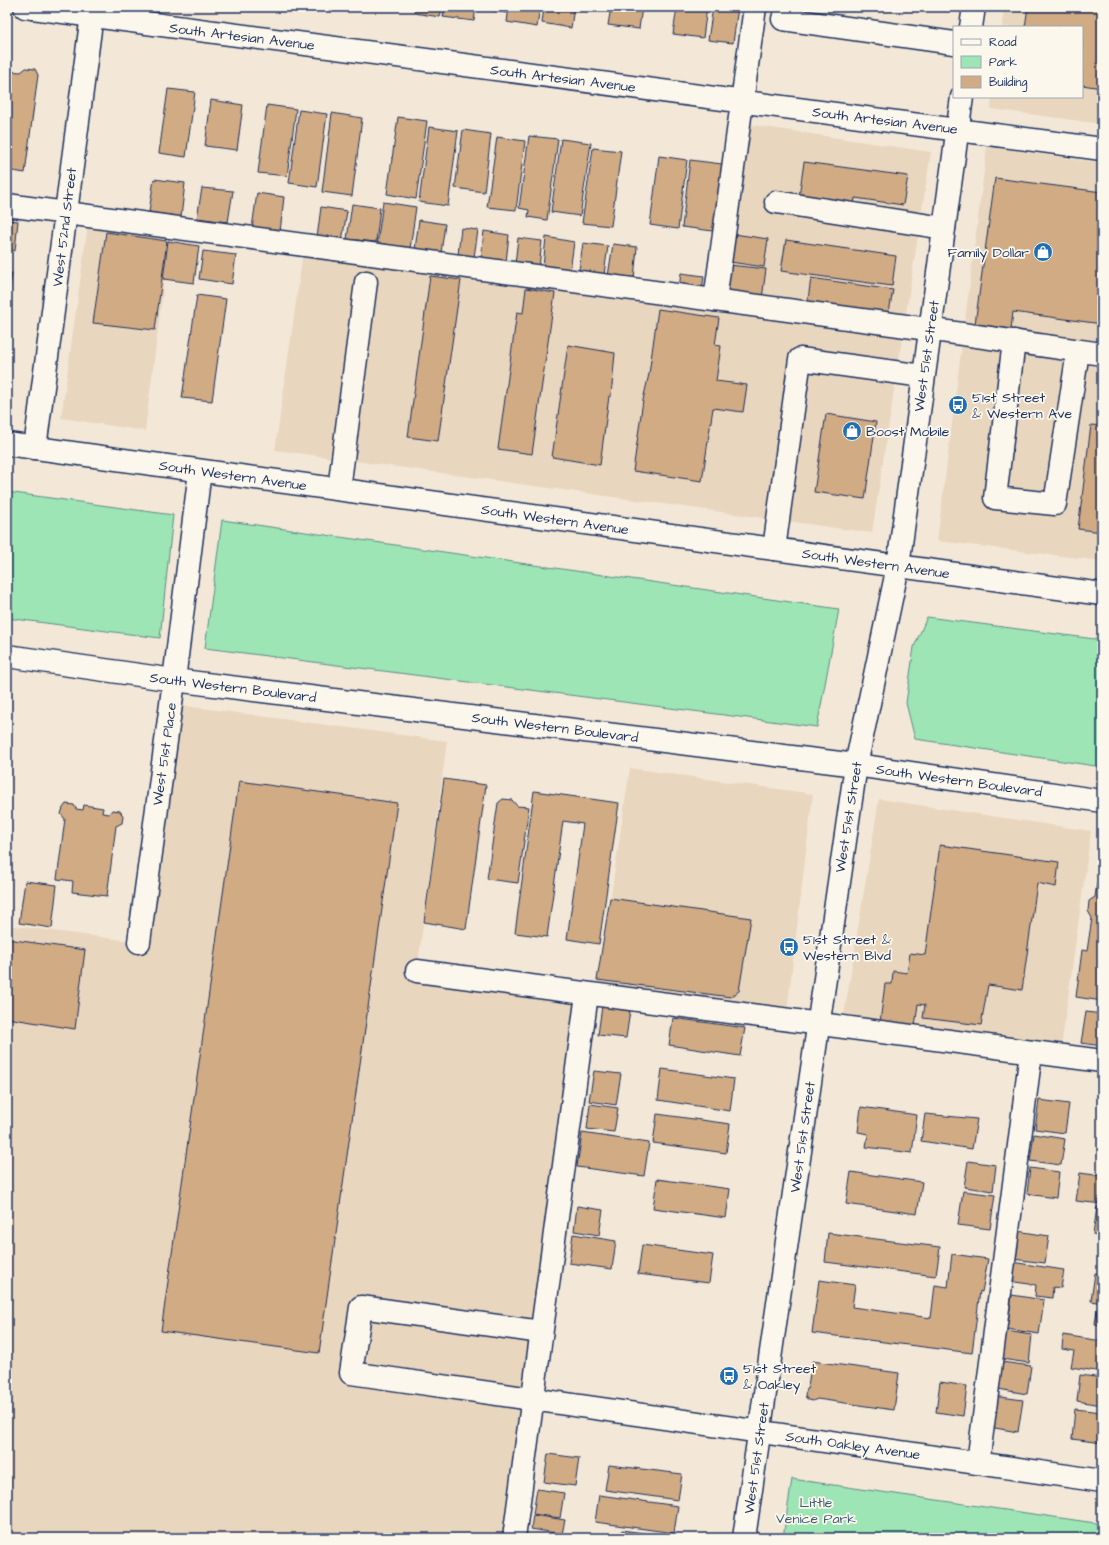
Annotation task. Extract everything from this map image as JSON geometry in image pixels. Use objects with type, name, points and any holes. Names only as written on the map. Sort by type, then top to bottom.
[{"type":"street","name":"South Artesian Avenue","points":[[25,7],[93,11],[742,101],[1102,149]]},
{"type":"street","points":[[715,300],[755,7]]},
{"type":"street","points":[[971,26],[974,7]]},
{"type":"street","name":"West 52nd Street","points":[[36,448],[93,11]]},
{"type":"street","points":[[784,19],[953,43]]},
{"type":"street","name":"West 51st Street","points":[[744,1538],[856,765],[898,566],[962,98]]},
{"type":"street","points":[[776,202],[944,228]]},
{"type":"street","points":[[7,205],[930,329],[1102,354]]},
{"type":"street","points":[[339,489],[366,282]]},
{"type":"street","points":[[1014,341],[995,498],[1055,504],[1078,351]]},
{"type":"street","points":[[774,549],[800,358],[923,376]]},
{"type":"street","name":"South Western Avenue","points":[[7,444],[1102,594]]},
{"type":"street","name":"West 51st Place","points":[[139,942],[200,471]]},
{"type":"street","name":"South Western Boulevard","points":[[7,656],[174,680],[856,765],[1102,801]]},
{"type":"street","points":[[417,971],[1102,1061]]},
{"type":"street","points":[[514,1538],[587,994]]},
{"type":"street","points":[[978,1463],[1032,1052]]},
{"type":"street","name":"South Oakley Avenue","points":[[541,1332],[361,1307],[351,1374],[1102,1481]]},
{"type":"shaded area","points":[[1004,7],[1102,7],[1102,124],[991,109],[992,98],[1083,98],[1083,26],[1002,26]]},
{"type":"shaded area","points":[[739,123],[931,152],[872,533],[275,450],[304,245],[714,300]]},
{"type":"shaded area","points":[[987,147],[1102,163],[1102,561],[937,541]]},
{"type":"shaded area","points":[[89,217],[171,227],[145,431],[61,418]]},
{"type":"shaded area","points":[[171,704],[447,741],[417,971],[587,994],[514,1538],[7,1538],[7,925],[139,942]]},
{"type":"shaded area","points":[[630,768],[813,794],[786,1020],[596,995]]},
{"type":"shaded area","points":[[879,799],[1091,831],[1060,1056],[842,1027]]},
{"type":"green space","points":[[7,492],[173,515],[160,638],[7,618]]},
{"type":"green space","points":[[222,520],[839,609],[817,727],[205,648]]},
{"type":"green space","points":[[927,617],[1102,640],[1102,767],[915,739],[906,703],[914,647]]},
{"type":"green space","name":"Little Venice Park","points":[[792,1479],[1102,1524],[1102,1538],[783,1538]]},
{"type":"building","points":[[415,7],[442,7],[440,17],[414,13]]},
{"type":"building","points":[[445,7],[476,7],[474,21],[443,17]]},
{"type":"building","points":[[479,7],[508,7],[507,13],[478,9]]},
{"type":"building","points":[[509,7],[540,7],[537,27],[507,22]]},
{"type":"building","points":[[544,7],[574,7],[571,28],[542,23]]},
{"type":"building","points":[[611,7],[642,7],[639,29],[608,25]]},
{"type":"building","points":[[677,7],[707,7],[703,38],[673,34]]},
{"type":"building","points":[[713,7],[738,7],[733,43],[708,40]]},
{"type":"building","points":[[1028,7],[1102,7],[1102,88],[1083,85],[1083,26],[1025,26]]},
{"type":"building","points":[[26,68],[35,69],[38,75],[25,173],[7,170],[7,71],[21,72]]},
{"type":"building","points":[[168,89],[195,92],[186,157],[159,153]]},
{"type":"building","points":[[211,100],[243,105],[237,150],[205,146]]},
{"type":"building","points":[[267,105],[296,109],[287,176],[258,173]]},
{"type":"building","points":[[299,110],[327,114],[317,187],[289,183]]},
{"type":"building","points":[[332,113],[362,118],[352,196],[322,192]]},
{"type":"building","points":[[398,117],[427,121],[416,199],[387,194]]},
{"type":"building","points":[[429,127],[458,131],[448,206],[419,202]]},
{"type":"building","points":[[463,130],[491,134],[484,192],[455,188]]},
{"type":"building","points":[[529,136],[558,139],[547,220],[528,217],[529,210],[519,208]]},
{"type":"building","points":[[497,137],[525,141],[516,210],[487,207]]},
{"type":"building","points":[[561,139],[591,143],[580,216],[551,212]]},
{"type":"building","points":[[593,148],[621,151],[611,226],[582,223]]},
{"type":"building","points":[[659,156],[687,160],[678,229],[650,225]]},
{"type":"building","points":[[690,160],[722,164],[713,231],[682,227]]},
{"type":"building","points":[[804,162],[908,176],[903,205],[855,198],[854,205],[799,197]]},
{"type":"building","name":"Family Dollar","points":[[995,178],[1102,192],[1102,324],[1013,312],[1011,329],[975,324]]},
{"type":"building","points":[[154,179],[185,183],[181,217],[149,212]]},
{"type":"building","points":[[202,188],[233,191],[228,222],[197,218]]},
{"type":"building","points":[[257,193],[284,197],[280,232],[252,228]]},
{"type":"building","points":[[383,202],[416,207],[410,249],[377,245]]},
{"type":"building","points":[[352,204],[380,208],[376,242],[347,239]]},
{"type":"building","points":[[321,207],[347,211],[342,241],[317,238]]},
{"type":"building","points":[[7,220],[18,221],[15,251],[7,249]]},
{"type":"building","points":[[419,220],[445,224],[441,253],[415,249]]},
{"type":"building","points":[[461,228],[478,230],[474,257],[458,255]]},
{"type":"building","points":[[484,231],[509,235],[506,262],[481,259]]},
{"type":"building","points":[[106,232],[167,241],[155,330],[93,323]]},
{"type":"building","points":[[734,234],[768,239],[764,267],[730,262]]},
{"type":"building","points":[[546,237],[574,242],[570,271],[543,267]]},
{"type":"building","points":[[518,238],[542,241],[539,267],[515,264]]},
{"type":"building","points":[[786,240],[896,256],[892,286],[781,271]]},
{"type":"building","points":[[168,241],[199,246],[194,283],[163,279]]},
{"type":"building","points":[[583,243],[608,246],[604,274],[579,270]]},
{"type":"building","points":[[613,244],[637,247],[634,279],[608,276]]},
{"type":"building","points":[[203,251],[236,255],[232,284],[199,279]]},
{"type":"building","points":[[729,265],[766,269],[762,299],[725,293]]},
{"type":"building","points":[[7,273],[12,273],[7,310]]},
{"type":"building","points":[[681,273],[704,276],[702,291],[679,288]]},
{"type":"building","points":[[430,276],[461,280],[438,441],[408,437]]},
{"type":"building","points":[[811,278],[893,290],[888,318],[807,307]]},
{"type":"building","points":[[526,288],[555,293],[532,454],[498,449],[517,312],[523,313]]},
{"type":"building","points":[[197,295],[226,299],[212,401],[182,398]]},
{"type":"building","points":[[658,309],[719,318],[715,345],[721,346],[716,381],[747,385],[743,412],[713,408],[702,481],[633,471]]},
{"type":"building","points":[[568,345],[615,353],[611,396],[609,396],[600,465],[552,457]]},
{"type":"building","points":[[826,414],[876,422],[865,499],[814,492]]},
{"type":"building","points":[[1091,425],[1102,426],[1102,532],[1078,529]]},
{"type":"building","points":[[444,779],[486,785],[466,929],[424,922]]},
{"type":"building","points":[[239,781],[397,803],[319,1353],[161,1331]]},
{"type":"building","points":[[534,791],[619,803],[599,944],[567,939],[583,824],[563,821],[547,937],[515,933]]},
{"type":"building","points":[[503,799],[512,800],[517,806],[529,807],[518,883],[487,879],[498,803]]},
{"type":"building","points":[[66,804],[74,805],[76,809],[83,810],[84,805],[103,808],[102,813],[109,814],[112,810],[120,811],[123,816],[122,823],[116,826],[107,896],[72,892],[73,881],[57,879],[65,819],[61,814]]},
{"type":"building","points":[[940,845],[1059,862],[1056,887],[1037,883],[1022,990],[988,985],[981,1025],[923,1018],[925,1005],[918,1004],[915,1027],[880,1022],[885,984],[892,984],[893,971],[907,973],[910,953],[925,955]]},
{"type":"building","points":[[1102,879],[1102,1001],[1076,997],[1082,950],[1087,951],[1092,918],[1088,911],[1089,901],[1095,897],[1097,883]]},
{"type":"building","points":[[25,881],[57,885],[52,928],[19,923]]},
{"type":"building","points":[[610,898],[751,918],[739,991],[731,997],[597,980]]},
{"type":"building","points":[[7,939],[85,950],[75,1029],[7,1018]]},
{"type":"building","points":[[602,1006],[630,1011],[626,1038],[598,1035]]},
{"type":"building","points":[[1086,1012],[1102,1014],[1102,1046],[1081,1043]]},
{"type":"building","points":[[673,1018],[745,1028],[740,1056],[669,1045]]},
{"type":"building","points":[[662,1069],[734,1079],[730,1111],[658,1100]]},
{"type":"building","points":[[594,1071],[621,1074],[616,1105],[589,1101]]},
{"type":"building","points":[[1039,1100],[1069,1104],[1065,1133],[1035,1129]]},
{"type":"building","points":[[590,1104],[618,1108],[614,1132],[587,1129]]},
{"type":"building","points":[[861,1107],[917,1115],[912,1153],[866,1147],[868,1134],[858,1132]]},
{"type":"building","points":[[657,1114],[730,1124],[726,1153],[653,1143]]},
{"type":"building","points":[[925,1114],[977,1119],[972,1149],[921,1141]]},
{"type":"building","points":[[582,1133],[649,1143],[644,1176],[577,1167]]},
{"type":"building","points":[[1034,1134],[1065,1139],[1061,1165],[1030,1161]]},
{"type":"building","points":[[968,1161],[996,1165],[993,1191],[964,1187]]},
{"type":"building","points":[[1030,1168],[1059,1172],[1056,1198],[1027,1194]]},
{"type":"building","points":[[851,1172],[922,1182],[917,1214],[846,1204]]},
{"type":"building","points":[[1080,1173],[1102,1176],[1102,1204],[1076,1201]]},
{"type":"building","points":[[657,1179],[730,1189],[726,1218],[653,1208]]},
{"type":"building","points":[[963,1191],[995,1195],[990,1229],[958,1225]]},
{"type":"building","points":[[577,1206],[603,1210],[599,1235],[574,1231]]},
{"type":"building","points":[[1097,1207],[1102,1207],[1102,1237],[1093,1235]]},
{"type":"building","points":[[1017,1231],[1049,1236],[1045,1263],[1013,1259]]},
{"type":"building","points":[[828,1233],[940,1247],[936,1276],[825,1262]]},
{"type":"building","points":[[573,1234],[616,1241],[612,1269],[569,1263]]},
{"type":"building","points":[[642,1245],[713,1255],[709,1283],[638,1274]]},
{"type":"building","points":[[952,1254],[988,1259],[982,1292],[980,1291],[972,1353],[812,1333],[819,1280],[855,1285],[852,1307],[931,1318],[935,1285],[948,1287]]},
{"type":"building","points":[[1011,1262],[1064,1270],[1061,1288],[1053,1287],[1052,1298],[1035,1296],[1036,1285],[1008,1281]]},
{"type":"building","points":[[1095,1273],[1102,1274],[1102,1303],[1091,1301]]},
{"type":"building","points":[[1012,1295],[1044,1300],[1039,1334],[1007,1329]]},
{"type":"building","points":[[1097,1309],[1102,1309],[1102,1325],[1095,1324]]},
{"type":"building","points":[[1005,1331],[1032,1335],[1029,1363],[1001,1359]]},
{"type":"building","points":[[1063,1335],[1102,1341],[1102,1372],[1071,1367],[1074,1351],[1062,1349]]},
{"type":"building","points":[[812,1361],[899,1373],[894,1410],[817,1399],[813,1401],[809,1400],[806,1398],[805,1394],[808,1387]]},
{"type":"building","points":[[1001,1362],[1031,1366],[1027,1394],[998,1389]]},
{"type":"building","points":[[1080,1375],[1102,1378],[1102,1405],[1077,1401]]},
{"type":"building","points":[[940,1382],[967,1386],[963,1416],[936,1412]]},
{"type":"building","points":[[993,1396],[1023,1400],[1018,1432],[989,1427]]},
{"type":"building","points":[[1075,1409],[1102,1412],[1102,1443],[1072,1439]]},
{"type":"building","points":[[548,1454],[579,1458],[575,1486],[544,1482]]},
{"type":"building","points":[[609,1465],[682,1474],[678,1500],[605,1490]]},
{"type":"building","points":[[537,1489],[564,1493],[560,1518],[533,1514]]},
{"type":"building","points":[[599,1495],[678,1506],[674,1533],[595,1522]]},
{"type":"building","points":[[533,1515],[565,1520],[562,1534],[531,1529]]},
{"type":"building","points":[[622,1530],[679,1538],[621,1538]]},
{"type":"place","name":"Family Dollar","points":[[1043,252]]},
{"type":"place","name":"51st Street & Western Ave","points":[[958,405]]},
{"type":"place","name":"Boost Mobile","points":[[852,431]]},
{"type":"place","name":"51st Street & Western Blvd","points":[[789,947]]},
{"type":"place","name":"51st Street & Oakley","points":[[729,1376]]}]
